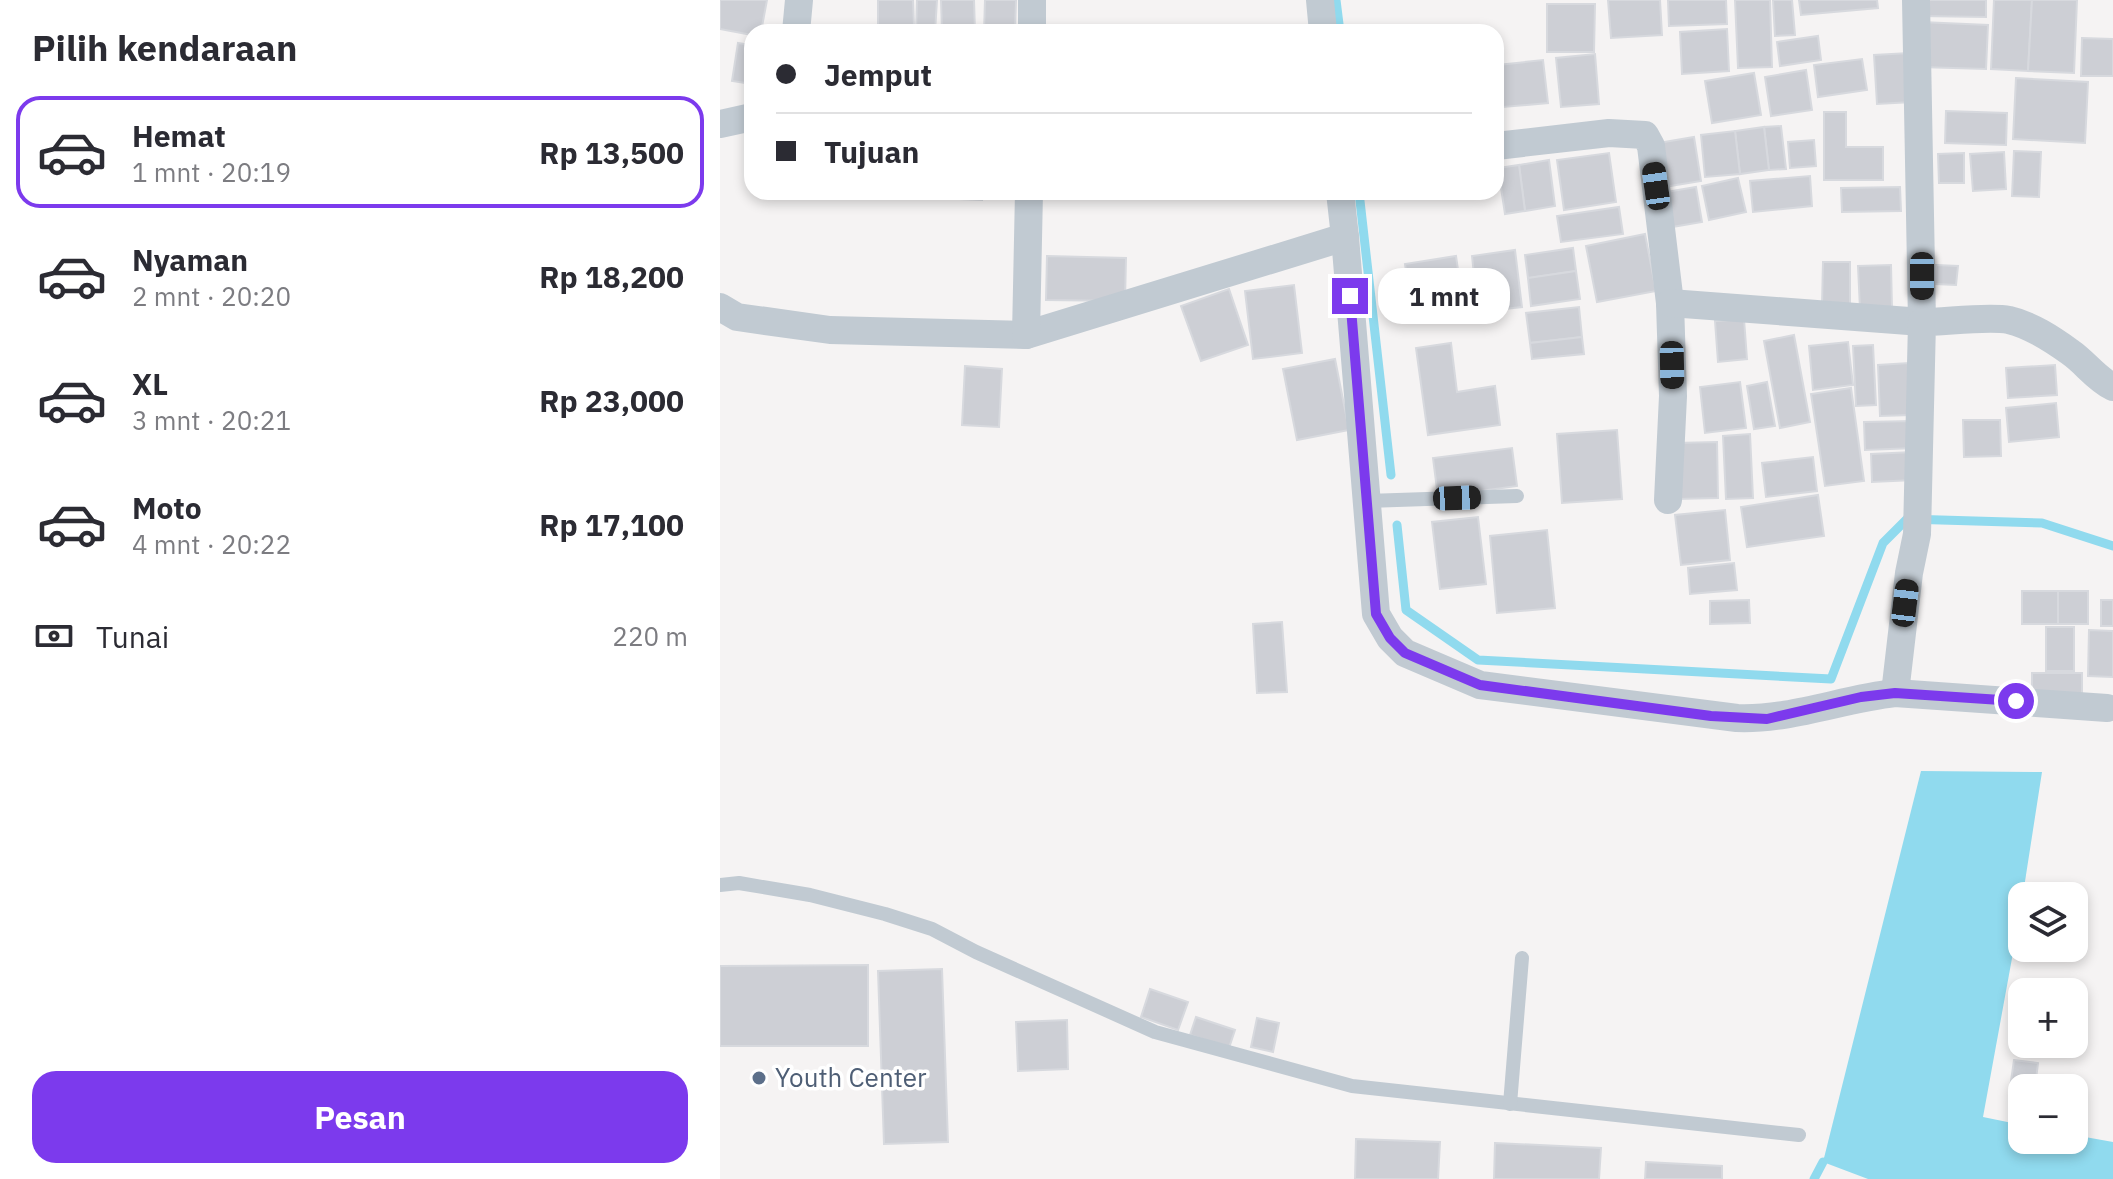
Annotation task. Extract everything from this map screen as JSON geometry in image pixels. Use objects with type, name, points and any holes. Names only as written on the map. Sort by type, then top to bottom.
[{"type":"street","points":[[797,24],[799,0]]},
{"type":"street","points":[[1032,0],[1032,24]]},
{"type":"street","points":[[1320,0],[1322,24]]},
{"type":"street","points":[[1895,693],[1909,573],[1917,534],[1922,322],[1916,0]]},
{"type":"street","points":[[720,124],[744,119]]},
{"type":"street","points":[[1504,145],[1609,133],[1645,135],[1651,146],[1670,303],[1673,396],[1668,500]]},
{"type":"street","points":[[1026,335],[1029,200]]},
{"type":"street","points":[[1341,200],[1376,614],[1390,638],[1405,653],[1480,685],[1711,716],[1767,719],[1861,697],[1895,693],[2107,708]]},
{"type":"street","points":[[720,307],[737,317],[830,330],[928,330],[1026,335],[1345,237]]},
{"type":"street","points":[[1670,303],[1922,322],[2007,320],[2054,341],[2075,355],[2097,378],[2113,387]]},
{"type":"lane","points":[[1367,501],[1517,496]]},
{"type":"lane","points":[[720,885],[739,883],[810,895],[885,914],[932,929],[976,952],[1155,1032],[1352,1086],[1799,1135]]},
{"type":"lane","points":[[1510,1104],[1522,958]]},
{"type":"water","points":[[1921,771],[2042,772],[2025,882],[2008,882],[2008,962],[2011,962],[1983,1117],[2008,1122],[2008,1154],[2088,1154],[2088,1138],[2113,1142],[2113,1179],[1868,1179],[1823,1162]]},
{"type":"building","points":[[720,0],[767,0],[762,24],[744,24],[744,34],[720,29]]},
{"type":"building","points":[[878,0],[913,0],[914,24],[878,24]]},
{"type":"building","points":[[917,0],[937,0],[936,24],[916,24]]},
{"type":"building","points":[[941,0],[974,0],[975,24],[942,24]]},
{"type":"building","points":[[985,0],[1016,0],[1015,24],[984,24]]},
{"type":"building","points":[[1608,0],[1660,0],[1662,35],[1611,38]]},
{"type":"building","points":[[1668,0],[1726,0],[1727,24],[1669,26]]},
{"type":"building","points":[[1735,0],[1770,0],[1772,67],[1738,68]]},
{"type":"building","points":[[1773,0],[1792,0],[1795,35],[1775,36]]},
{"type":"building","points":[[1799,0],[1877,0],[1878,8],[1801,15]]},
{"type":"building","points":[[1921,0],[1986,0],[1986,17],[1920,16]]},
{"type":"building","points":[[1994,0],[2032,0],[2028,71],[1991,69]]},
{"type":"building","points":[[2032,0],[2077,0],[2074,73],[2028,71]]},
{"type":"building","points":[[1547,4],[1595,4],[1594,52],[1547,52]]},
{"type":"building","points":[[1921,22],[1988,25],[1986,69],[1920,67]]},
{"type":"building","points":[[1727,29],[1729,71],[1682,74],[1680,32]]},
{"type":"building","points":[[1818,36],[1821,60],[1780,66],[1777,42]]},
{"type":"building","points":[[2082,38],[2113,39],[2113,76],[2081,76]]},
{"type":"building","points":[[738,43],[744,44],[744,83],[732,81]]},
{"type":"building","points":[[1909,53],[1912,102],[1877,104],[1874,55]]},
{"type":"building","points":[[1595,54],[1599,104],[1561,107],[1556,58]]},
{"type":"building","points":[[1862,59],[1867,90],[1818,97],[1814,65]]},
{"type":"building","points":[[1543,60],[1548,103],[1504,107],[1504,64]]},
{"type":"building","points":[[1806,70],[1812,110],[1771,116],[1765,77]]},
{"type":"building","points":[[1754,73],[1761,115],[1712,123],[1705,81]]},
{"type":"building","points":[[2016,78],[2088,82],[2085,143],[2013,139]]},
{"type":"building","points":[[1946,111],[2007,113],[2006,145],[1945,143]]},
{"type":"building","points":[[1824,112],[1846,112],[1846,147],[1883,147],[1883,180],[1824,180]]},
{"type":"building","points":[[1781,126],[1786,169],[1769,170],[1764,127]]},
{"type":"building","points":[[1764,127],[1769,170],[1740,174],[1735,131]]},
{"type":"building","points":[[1735,131],[1740,174],[1705,177],[1701,135]]},
{"type":"building","points":[[1694,137],[1701,181],[1664,187],[1658,143]]},
{"type":"building","points":[[1814,140],[1816,166],[1790,168],[1788,142]]},
{"type":"building","points":[[2014,151],[2041,152],[2039,197],[2012,196]]},
{"type":"building","points":[[2004,152],[2006,189],[1973,191],[1970,154]]},
{"type":"building","points":[[1609,153],[1616,202],[1564,210],[1557,160]]},
{"type":"building","points":[[1964,153],[1964,183],[1939,183],[1938,154]]},
{"type":"building","points":[[1549,160],[1555,206],[1525,211],[1519,165]]},
{"type":"building","points":[[1519,165],[1525,211],[1505,214],[1504,167]]},
{"type":"building","points":[[1810,176],[1812,206],[1753,212],[1750,181]]},
{"type":"building","points":[[1738,178],[1746,212],[1709,220],[1702,186]]},
{"type":"building","points":[[1696,187],[1702,222],[1672,227],[1666,192]]},
{"type":"building","points":[[1900,187],[1901,211],[1842,212],[1841,188]]},
{"type":"building","points":[[1619,207],[1623,234],[1561,242],[1557,216]]},
{"type":"building","points":[[1645,234],[1656,291],[1597,302],[1586,246]]},
{"type":"building","points":[[1573,248],[1576,271],[1528,278],[1525,255]]},
{"type":"building","points":[[1515,250],[1522,307],[1478,312],[1472,256]]},
{"type":"building","points":[[1047,256],[1126,258],[1125,301],[1046,300]]},
{"type":"building","points":[[1456,256],[1460,284],[1409,292],[1405,264]]},
{"type":"building","points":[[1823,262],[1850,262],[1850,305],[1822,305]]},
{"type":"building","points":[[1891,265],[1892,308],[1860,309],[1858,266]]},
{"type":"building","points":[[1936,265],[1958,266],[1956,285],[1935,284]]},
{"type":"building","points":[[1576,271],[1580,299],[1531,306],[1528,278]]},
{"type":"building","points":[[1460,284],[1463,304],[1412,311],[1409,292]]},
{"type":"building","points":[[1294,285],[1302,353],[1253,359],[1245,291]]},
{"type":"building","points":[[1229,289],[1248,345],[1201,361],[1181,306]]},
{"type":"building","points":[[1579,307],[1582,337],[1530,343],[1526,313]]},
{"type":"building","points":[[1744,319],[1747,359],[1718,362],[1715,321]]},
{"type":"building","points":[[1794,335],[1810,422],[1780,428],[1764,341]]},
{"type":"building","points":[[1582,337],[1584,354],[1532,359],[1530,343]]},
{"type":"building","points":[[1848,342],[1853,385],[1813,390],[1809,346]]},
{"type":"building","points":[[1451,343],[1457,392],[1495,386],[1500,425],[1428,435],[1416,348]]},
{"type":"building","points":[[1873,345],[1876,405],[1856,406],[1853,346]]},
{"type":"building","points":[[1335,359],[1349,430],[1297,440],[1283,369]]},
{"type":"building","points":[[1909,363],[1911,415],[1880,416],[1878,365]]},
{"type":"building","points":[[2055,365],[2057,395],[2008,398],[2006,368]]},
{"type":"building","points":[[965,366],[1002,369],[999,427],[962,425]]},
{"type":"building","points":[[1740,382],[1746,428],[1705,433],[1700,387]]},
{"type":"building","points":[[1767,382],[1775,426],[1754,429],[1747,386]]},
{"type":"building","points":[[1851,388],[1864,481],[1825,486],[1811,394]]},
{"type":"building","points":[[2056,403],[2059,437],[2009,442],[2006,408]]},
{"type":"building","points":[[1963,420],[2000,420],[2001,456],[1964,457]]},
{"type":"building","points":[[1913,421],[1915,448],[1865,450],[1864,422]]},
{"type":"building","points":[[1617,430],[1622,499],[1562,503],[1557,434]]},
{"type":"building","points":[[1750,434],[1753,498],[1726,499],[1723,436]]},
{"type":"building","points":[[1717,442],[1718,498],[1676,499],[1675,443]]},
{"type":"building","points":[[1512,448],[1517,486],[1438,497],[1433,458]]},
{"type":"building","points":[[1913,452],[1914,480],[1872,482],[1871,454]]},
{"type":"building","points":[[1813,457],[1817,491],[1766,497],[1762,463]]},
{"type":"building","points":[[1818,495],[1824,536],[1747,547],[1741,507]]},
{"type":"building","points":[[1725,510],[1730,560],[1681,565],[1675,515]]},
{"type":"building","points":[[1478,517],[1486,584],[1440,589],[1432,522]]},
{"type":"building","points":[[1547,530],[1555,608],[1497,613],[1490,536]]},
{"type":"building","points":[[1734,563],[1737,590],[1690,594],[1688,568]]},
{"type":"building","points":[[2022,591],[2058,591],[2058,624],[2022,624]]},
{"type":"building","points":[[2058,591],[2088,591],[2088,624],[2058,624]]},
{"type":"building","points":[[1749,600],[1750,623],[1710,624],[1710,601]]},
{"type":"building","points":[[2101,600],[2113,600],[2113,626],[2101,626]]},
{"type":"building","points":[[1282,622],[1287,692],[1257,693],[1253,624]]},
{"type":"building","points":[[2046,627],[2074,627],[2074,671],[2046,671]]},
{"type":"building","points":[[2089,630],[2113,631],[2113,677],[2088,676]]},
{"type":"building","points":[[2032,673],[2082,673],[2082,697],[2032,697]]},
{"type":"building","points":[[868,965],[868,1046],[720,1046],[720,966]]},
{"type":"building","points":[[942,969],[948,1142],[884,1144],[878,971]]},
{"type":"building","points":[[1150,989],[1188,1002],[1178,1030],[1141,1017]]},
{"type":"building","points":[[1196,1017],[1235,1030],[1229,1048],[1190,1035]]},
{"type":"building","points":[[1257,1018],[1279,1023],[1273,1052],[1251,1047]]},
{"type":"building","points":[[1067,1020],[1068,1069],[1018,1071],[1016,1022]]},
{"type":"building","points":[[2014,1060],[2038,1063],[2037,1074],[2012,1074]]},
{"type":"building","points":[[1356,1139],[1440,1142],[1438,1179],[1355,1179]]},
{"type":"building","points":[[1495,1143],[1601,1148],[1599,1179],[1494,1179]]},
{"type":"building","points":[[1646,1162],[1722,1166],[1722,1179],[1645,1179]]},
{"type":"waterway","points":[[1336,0],[1339,24]]},
{"type":"waterway","points":[[1360,200],[1391,475]]},
{"type":"waterway","points":[[1397,525],[1406,610],[1478,660],[1831,679],[1883,543],[1907,519],[2042,523],[2113,546]]},
{"type":"waterway","points":[[1814,1179],[1823,1162]]},
{"type":"place","name":"Youth Center","points":[[759,1078]]},
{"type":"route","points":[[1350,296],[1376,614],[1390,638],[1405,653],[1480,685],[1711,716],[1767,719],[1861,697],[1895,693],[2016,701]]}]
